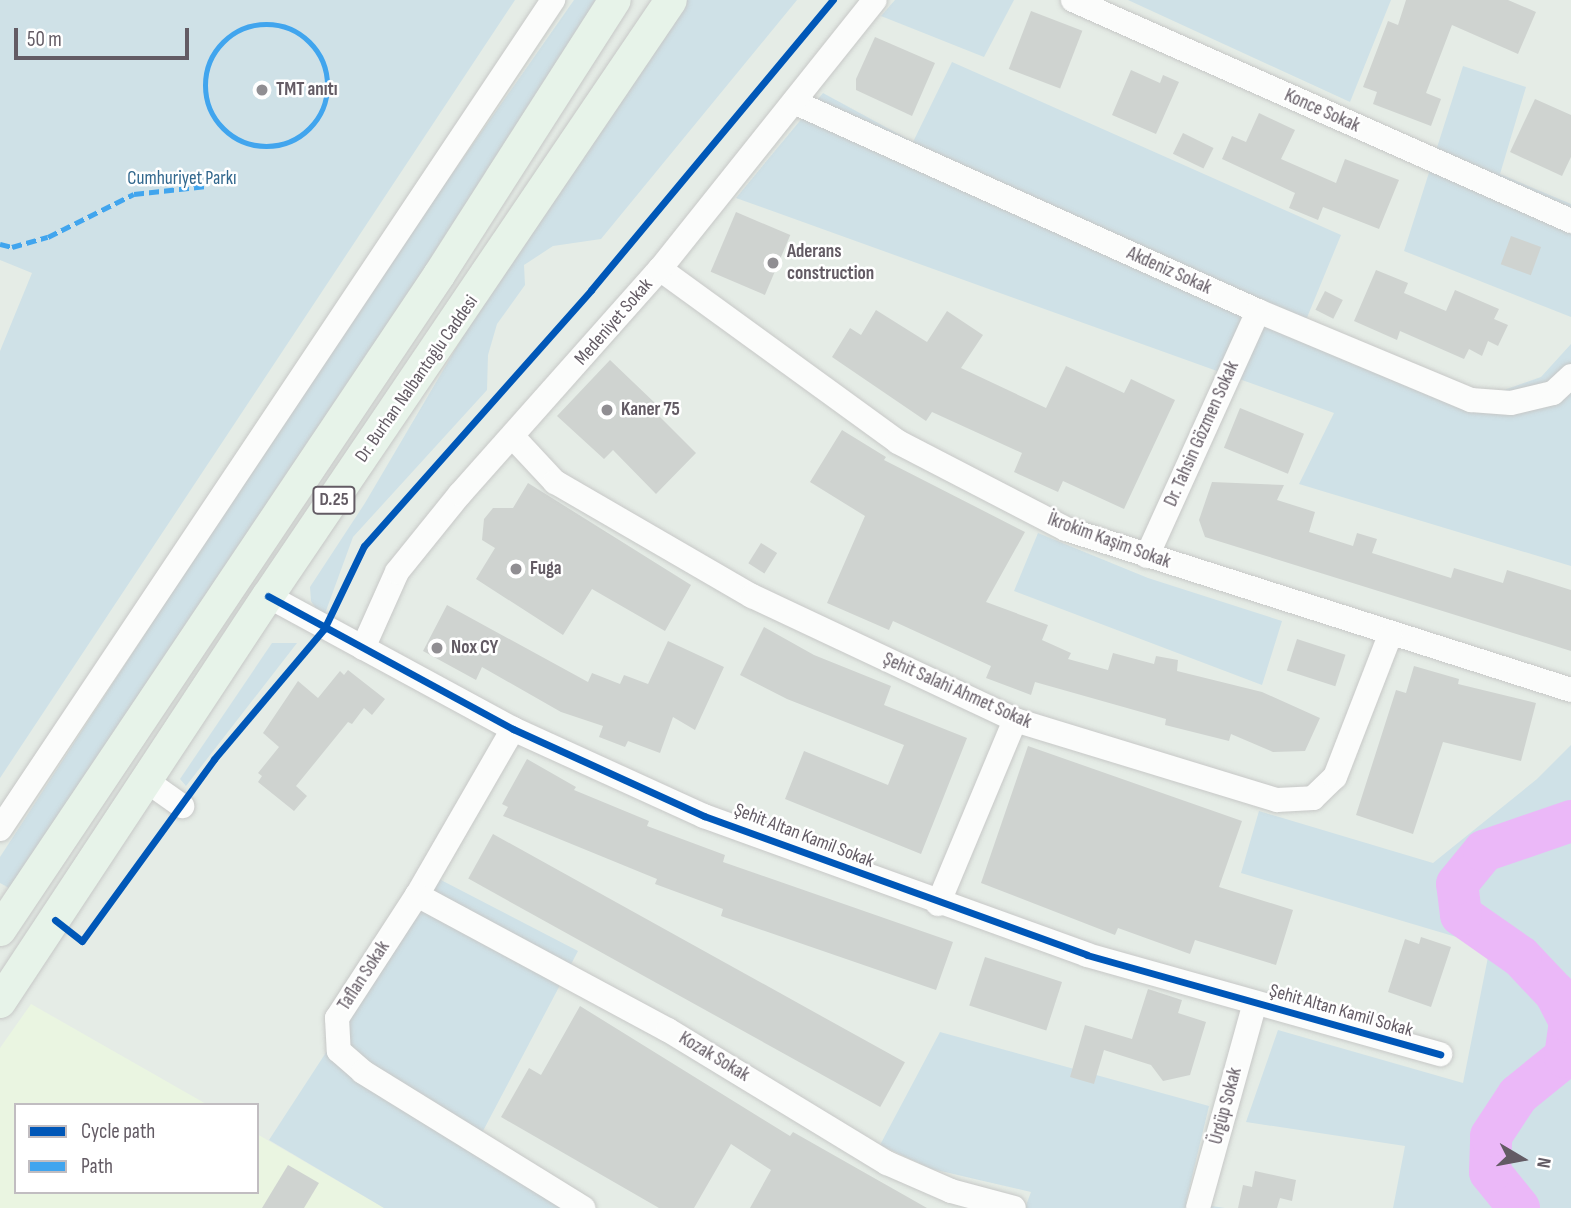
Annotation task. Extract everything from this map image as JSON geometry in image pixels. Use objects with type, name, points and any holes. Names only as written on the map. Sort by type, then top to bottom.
[{"type":"main road","name":"Dr. Burhan Nalbantoğlu Caddesi","points":[[0,930],[431,286],[615,0]]},
{"type":"main road","name":"Dr. Burhan Nalbantoğlu Caddesi","points":[[0,1002],[148,782],[268,596],[671,0]]},
{"type":"street","points":[[0,829],[553,0]]},
{"type":"street","name":"Medeniyet Sokak","points":[[363,648],[397,572],[660,269],[875,0]]},
{"type":"street","name":"Konce Sokak","points":[[1073,0],[1571,221]]},
{"type":"street","name":"Akdeniz Sokak","points":[[794,102],[1258,312],[1471,400],[1511,403],[1562,384]]},
{"type":"street","name":"İkrokim Kaşim Sokak","points":[[660,269],[898,442],[1066,529],[1390,635],[1571,690]]},
{"type":"street","name":"Dr. Tahsin Gözmen Sokak","points":[[1147,556],[1258,312]]},
{"type":"street","name":"Şehit Salahi Ahmet Sokak","points":[[513,437],[555,482],[752,596],[1015,720],[1277,800],[1313,798],[1335,777],[1390,635]]},
{"type":"street","name":"Şehit Altan Kamil Sokak","points":[[268,596],[513,729],[704,816],[938,904],[1087,955],[1440,1054]]},
{"type":"street","points":[[938,904],[1015,720]]},
{"type":"street","name":"Taflan Sokak","points":[[513,729],[417,895],[337,1018],[339,1051],[363,1072],[583,1208]]},
{"type":"street","points":[[148,782],[182,806]]},
{"type":"street","name":"Kozak Sokak","points":[[417,895],[668,1030],[887,1163],[951,1191],[1014,1208]]},
{"type":"street","name":"Ürgüp Sokak","points":[[1198,1208],[1255,1003]]},
{"type":"shaded area","points":[[31,1004],[204,1103],[14,1103],[14,1194],[259,1194],[259,1135],[384,1208],[0,1208],[0,1048]]},
{"type":"green space","name":"Cumhuriyet Parkı","points":[[0,0],[515,0],[0,778],[0,351],[32,273],[0,260]]},
{"type":"green space","points":[[574,0],[605,0],[11,889],[0,883],[0,857],[337,338]]},
{"type":"green space","points":[[684,0],[797,0],[601,239],[553,246],[524,265],[525,285],[497,324],[488,355],[487,390],[353,537],[323,619],[311,601],[310,587],[365,503],[518,243]]},
{"type":"green space","points":[[895,0],[1014,0],[984,57],[881,16]]},
{"type":"green space","points":[[1128,0],[1391,0],[1350,102]]},
{"type":"green space","points":[[952,62],[1341,235],[1299,337],[1458,406],[1541,377],[1571,344],[1571,566],[1299,484],[1334,413],[736,198],[823,93],[913,142]]},
{"type":"green space","points":[[1463,66],[1526,87],[1500,174],[1571,204],[1571,317],[1404,251]]},
{"type":"green space","points":[[1038,533],[1148,578],[1282,621],[1262,685],[1014,591]]},
{"type":"green space","points":[[272,643],[297,643],[186,786],[180,779]]},
{"type":"green space","points":[[1571,745],[1571,1208],[1393,1208],[1405,1146],[1246,1122],[1278,1030],[1463,1083],[1490,947],[1241,873],[1259,811],[1433,863],[1537,779]]},
{"type":"green space","points":[[439,879],[578,951],[474,1148],[568,1208],[384,1208],[269,1140]]},
{"type":"green space","points":[[940,1032],[1209,1106],[1186,1202],[1225,1208],[1025,1208],[1031,1192],[932,1169],[880,1145]]},
{"type":"building","points":[[1406,0],[1508,0],[1536,12],[1518,54],[1452,25],[1426,93],[1441,99],[1431,126],[1373,104],[1377,92],[1363,87],[1388,21],[1398,25]]},
{"type":"building","points":[[1031,11],[1082,31],[1060,89],[1009,69]]},
{"type":"building","points":[[875,37],[935,63],[912,116],[856,90],[856,79]]},
{"type":"building","points":[[1131,70],[1160,83],[1163,75],[1179,82],[1156,134],[1112,115]]},
{"type":"building","points":[[1535,99],[1571,115],[1571,157],[1562,176],[1510,152]]},
{"type":"building","points":[[1259,113],[1295,130],[1281,159],[1336,183],[1345,159],[1399,180],[1379,229],[1323,207],[1318,220],[1289,208],[1295,193],[1222,159],[1232,136],[1246,142]]},
{"type":"building","points":[[1183,133],[1214,148],[1203,169],[1173,154]]},
{"type":"building","points":[[736,212],[790,235],[765,295],[711,272]]},
{"type":"building","points":[[1511,236],[1541,247],[1531,275],[1501,264]]},
{"type":"building","points":[[1376,270],[1408,283],[1404,293],[1446,311],[1455,290],[1499,309],[1494,319],[1508,325],[1498,346],[1488,341],[1482,356],[1469,349],[1464,359],[1400,331],[1397,340],[1354,321]]},
{"type":"building","points":[[1325,291],[1343,300],[1333,319],[1315,310]]},
{"type":"building","points":[[876,310],[927,342],[947,311],[983,335],[961,368],[1046,408],[1066,366],[1124,393],[1131,379],[1175,400],[1124,509],[1063,481],[1058,492],[1014,472],[1022,453],[932,412],[926,421],[832,357],[850,328],[861,335]]},
{"type":"building","points":[[610,360],[656,404],[652,409],[696,453],[656,494],[613,450],[604,459],[557,416]]},
{"type":"building","points":[[1240,408],[1304,434],[1288,474],[1224,448]]},
{"type":"building","points":[[842,430],[886,457],[884,460],[1025,532],[986,602],[1048,625],[1042,640],[1071,653],[1068,659],[1108,670],[1113,653],[1154,664],[1156,656],[1178,660],[1177,671],[1262,692],[1320,718],[1305,751],[1273,752],[1231,734],[1229,741],[1165,725],[1166,719],[1035,682],[1031,695],[986,678],[991,666],[893,621],[889,630],[827,603],[865,516],[810,482]]},
{"type":"building","points":[[1212,482],[1284,485],[1277,500],[1315,512],[1309,532],[1353,546],[1357,533],[1377,539],[1372,553],[1451,578],[1454,568],[1503,583],[1507,570],[1571,590],[1571,651],[1205,537],[1199,520]]},
{"type":"building","name":"Fuga","points":[[528,483],[691,585],[665,631],[592,589],[563,635],[476,579],[495,548],[482,540],[484,519],[493,508],[513,508]]},
{"type":"building","points":[[761,543],[777,553],[764,573],[748,563]]},
{"type":"building","points":[[447,605],[588,682],[592,673],[620,684],[624,675],[648,684],[668,641],[724,667],[695,730],[673,717],[660,753],[628,741],[625,747],[599,737],[603,726],[561,712],[482,667],[476,680],[423,651]]},
{"type":"building","points":[[764,627],[814,655],[891,686],[884,705],[967,738],[921,854],[785,799],[804,751],[888,785],[904,745],[787,699],[740,675]]},
{"type":"building","points":[[1297,639],[1346,655],[1335,686],[1287,670]]},
{"type":"building","points":[[1414,666],[1459,679],[1458,684],[1536,703],[1521,761],[1443,742],[1413,834],[1356,815],[1396,690],[1406,693]]},
{"type":"building","points":[[348,670],[385,699],[372,715],[364,708],[352,724],[348,722],[296,786],[307,796],[294,811],[258,782],[262,776],[258,773],[279,747],[263,733],[298,681],[318,698],[340,671],[344,675]]},
{"type":"building","points":[[1028,746],[1242,821],[1219,887],[1293,910],[1276,965],[1195,940],[1190,954],[1118,928],[1115,935],[981,883]]},
{"type":"building","points":[[527,759],[576,787],[574,790],[649,821],[647,826],[725,855],[723,862],[953,942],[936,990],[721,916],[723,909],[655,884],[657,879],[503,816],[508,807],[502,804]]},
{"type":"building","points":[[493,834],[905,1062],[880,1107],[468,879]]},
{"type":"building","points":[[1421,937],[1451,947],[1431,1007],[1388,992],[1405,939],[1419,944]]},
{"type":"building","points":[[985,957],[1062,982],[1046,1031],[969,1006]]},
{"type":"building","points":[[1148,989],[1182,1000],[1178,1013],[1206,1022],[1190,1075],[1163,1081],[1151,1065],[1104,1050],[1094,1084],[1070,1077],[1085,1025],[1132,1039]]},
{"type":"building","points":[[580,1006],[790,1136],[793,1132],[927,1208],[750,1208],[771,1170],[731,1144],[694,1208],[659,1208],[501,1117],[529,1068],[541,1075]]},
{"type":"building","points":[[288,1165],[319,1183],[304,1208],[262,1208]]},
{"type":"building","points":[[1255,1171],[1296,1180],[1292,1201],[1280,1198],[1277,1208],[1238,1208],[1243,1185],[1252,1187]]},
{"type":"waterway","points":[[1519,1208],[1490,1172],[1491,1136],[1518,1095],[1565,1057],[1570,1022],[1555,993],[1521,957],[1461,915],[1457,884],[1484,851],[1571,821]]},
{"type":"marked path","points":[[266,24],[289,29],[309,42],[322,62],[327,85],[322,108],[309,128],[289,141],[266,146],[243,141],[223,128],[210,108],[205,85],[210,62],[223,42],[243,29],[266,24]]},
{"type":"marked path","points":[[0,244],[12,247],[48,237],[134,194],[207,186]]},
{"type":"cycle path","points":[[55,920],[82,941],[214,759],[324,629],[364,546],[591,290],[833,0]]},
{"type":"cycle path","points":[[268,596],[513,729],[704,816],[1087,955],[1440,1054]]},
{"type":"place","name":"TMT anıtı","points":[[262,90]]},
{"type":"place","name":"Aderans construction","points":[[773,263]]},
{"type":"place","name":"Kaner 75","points":[[607,410]]},
{"type":"place","name":"Fuga","points":[[516,569]]},
{"type":"place","name":"Nox CY","points":[[437,648]]}]
